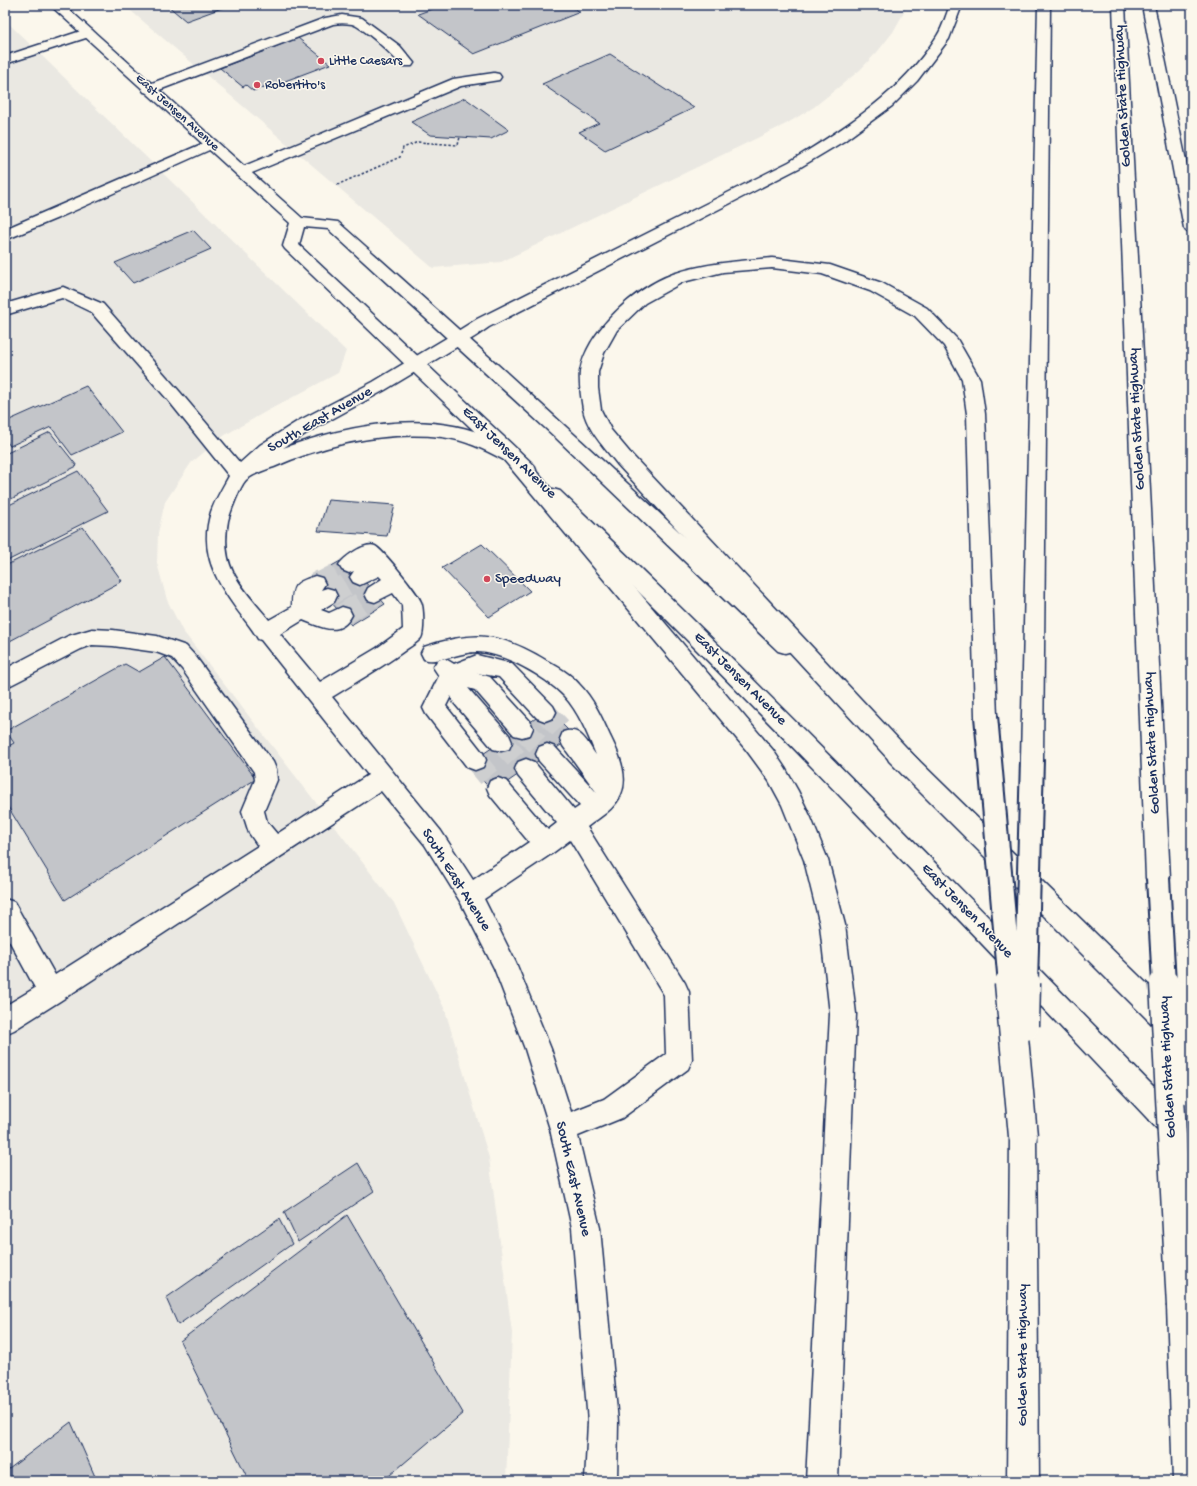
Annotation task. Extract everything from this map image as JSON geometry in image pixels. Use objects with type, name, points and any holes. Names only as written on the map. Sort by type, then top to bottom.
[{"type":"main road","name":"East Jensen Avenue","points":[[56,5],[298,222],[291,246],[417,364],[657,596],[819,758],[1192,1146]]},
{"type":"main road","name":"South East Avenue","points":[[601,1481],[603,1422],[586,1228],[563,1129],[538,1048],[504,963],[469,895],[433,838],[265,632],[240,600],[223,573],[217,552],[216,535],[221,511],[239,475],[266,450],[304,426],[379,386],[483,323],[794,165],[839,138],[887,103],[912,78],[944,36],[956,5]]},
{"type":"main road","name":"Golden State Highway","points":[[1023,1481],[1023,1136],[1032,759],[1044,5]]},
{"type":"main road","name":"Golden State Highway","points":[[1119,5],[1158,878],[1190,1481]]},
{"type":"main road","points":[[1148,5],[1192,228]]},
{"type":"main road","points":[[149,89],[330,21],[342,19],[356,21],[395,49],[407,63]]},
{"type":"main road","points":[[5,60],[38,51],[87,33]]},
{"type":"main road","points":[[242,172],[458,82],[494,77]]},
{"type":"main road","points":[[5,234],[53,215],[211,144]]},
{"type":"main road","points":[[298,222],[332,225],[588,456],[691,552],[912,768],[1192,1046]]},
{"type":"main road","points":[[912,768],[625,460],[603,433],[592,410],[589,388],[591,366],[595,353],[611,326],[639,300],[678,278],[723,267],[772,263],[824,269],[876,287],[920,312],[951,343],[971,379],[976,414],[986,716],[1023,1136]]},
{"type":"main road","points":[[5,310],[62,292],[97,308],[174,396],[239,475],[296,449],[343,436],[388,429],[409,428],[459,434],[475,438],[511,455],[756,744],[780,779],[814,855],[828,903],[836,946],[842,1014],[822,1481]]},
{"type":"main road","points":[[354,571],[381,565],[396,581],[412,603],[413,633],[451,674],[462,697],[502,742]]},
{"type":"main road","points":[[375,594],[396,581]]},
{"type":"main road","points":[[265,632],[302,611],[321,590]]},
{"type":"main road","points":[[302,611],[330,622],[342,615]]},
{"type":"main road","points":[[317,695],[384,654],[413,633]]},
{"type":"main road","points":[[5,679],[75,642],[92,637],[113,638],[157,644],[179,652],[190,663],[265,769],[266,780],[253,811],[257,826],[274,849]]},
{"type":"main road","points":[[431,653],[469,643],[498,646],[543,668],[572,690],[591,718],[614,775],[603,800],[546,845],[469,895]]},
{"type":"main road","points":[[475,760],[434,708],[451,674],[477,664],[505,670],[545,712]]},
{"type":"main road","points":[[451,674],[482,683],[522,728]]},
{"type":"main road","points":[[571,739],[603,800]]},
{"type":"main road","points":[[547,754],[603,800]]},
{"type":"main road","points":[[526,769],[573,824],[676,992],[679,1060],[613,1109],[563,1129]]},
{"type":"main road","points":[[5,1021],[274,849],[383,777]]},
{"type":"main road","points":[[498,788],[546,845]]},
{"type":"main road","points":[[1158,878],[1192,1091]]},
{"type":"main road","points":[[5,910],[51,992]]},
{"type":"path","points":[[337,185],[400,157],[403,148],[418,142],[458,145],[460,137]]},
{"type":"shaded area","points":[[124,5],[908,5],[893,32],[860,70],[814,107],[786,124],[501,262],[433,268]]},
{"type":"shaded area","points":[[5,20],[346,351],[338,373],[225,435],[191,463],[165,502],[158,533],[157,563],[167,600],[182,630],[394,903],[445,1010],[489,1158],[512,1333],[506,1481],[5,1481]]},
{"type":"building","points":[[167,5],[230,5],[186,21]]},
{"type":"building","points":[[443,5],[569,5],[580,12],[474,54],[418,14]]},
{"type":"building","points":[[298,38],[330,64],[272,86],[270,85],[253,91],[246,85],[243,87],[220,68]]},
{"type":"building","points":[[610,54],[694,108],[605,150],[579,132],[599,123],[542,84]]},
{"type":"building","points":[[465,98],[509,130],[491,139],[430,135],[411,122]]},
{"type":"building","points":[[193,230],[211,249],[133,283],[115,263]]},
{"type":"building","points":[[86,386],[122,432],[72,455],[51,427],[10,446],[5,439],[5,422]]},
{"type":"building","points":[[50,432],[77,466],[5,502],[5,454]]},
{"type":"building","points":[[78,471],[108,511],[5,562],[5,507]]},
{"type":"building","points":[[328,500],[395,505],[387,536],[318,531]]},
{"type":"building","points":[[83,527],[122,581],[8,642],[5,637],[5,566]]},
{"type":"building","points":[[482,544],[530,591],[489,617],[442,568]]},
{"type":"building","points":[[344,559],[385,604],[351,625],[310,578]]},
{"type":"building","points":[[165,657],[256,779],[65,900],[5,802],[5,748],[14,743],[6,731],[125,664],[139,672]]},
{"type":"building","points":[[548,710],[574,736],[493,792],[468,764]]},
{"type":"building","points":[[358,1163],[374,1191],[298,1242],[284,1212]]},
{"type":"building","points":[[347,1215],[463,1413],[383,1481],[249,1481],[180,1341]]},
{"type":"building","points":[[279,1219],[292,1244],[178,1325],[166,1298]]},
{"type":"building","points":[[71,1422],[97,1481],[5,1481],[5,1472]]},
{"type":"tunnel","points":[[320,581],[349,565]]},
{"type":"tunnel","points":[[353,581],[360,577]]},
{"type":"tunnel","points":[[315,584],[322,580]]},
{"type":"tunnel","points":[[327,596],[355,580]]},
{"type":"tunnel","points":[[342,615],[375,594]]},
{"type":"tunnel","points":[[545,712],[571,739]]},
{"type":"tunnel","points":[[522,728],[547,754]]},
{"type":"tunnel","points":[[501,742],[526,769]]},
{"type":"tunnel","points":[[475,760],[498,788]]},
{"type":"place","name":"Little Caesars","points":[[321,61]]},
{"type":"place","name":"Robertito's","points":[[257,85]]},
{"type":"place","name":"Speedway","points":[[487,579]]}]
